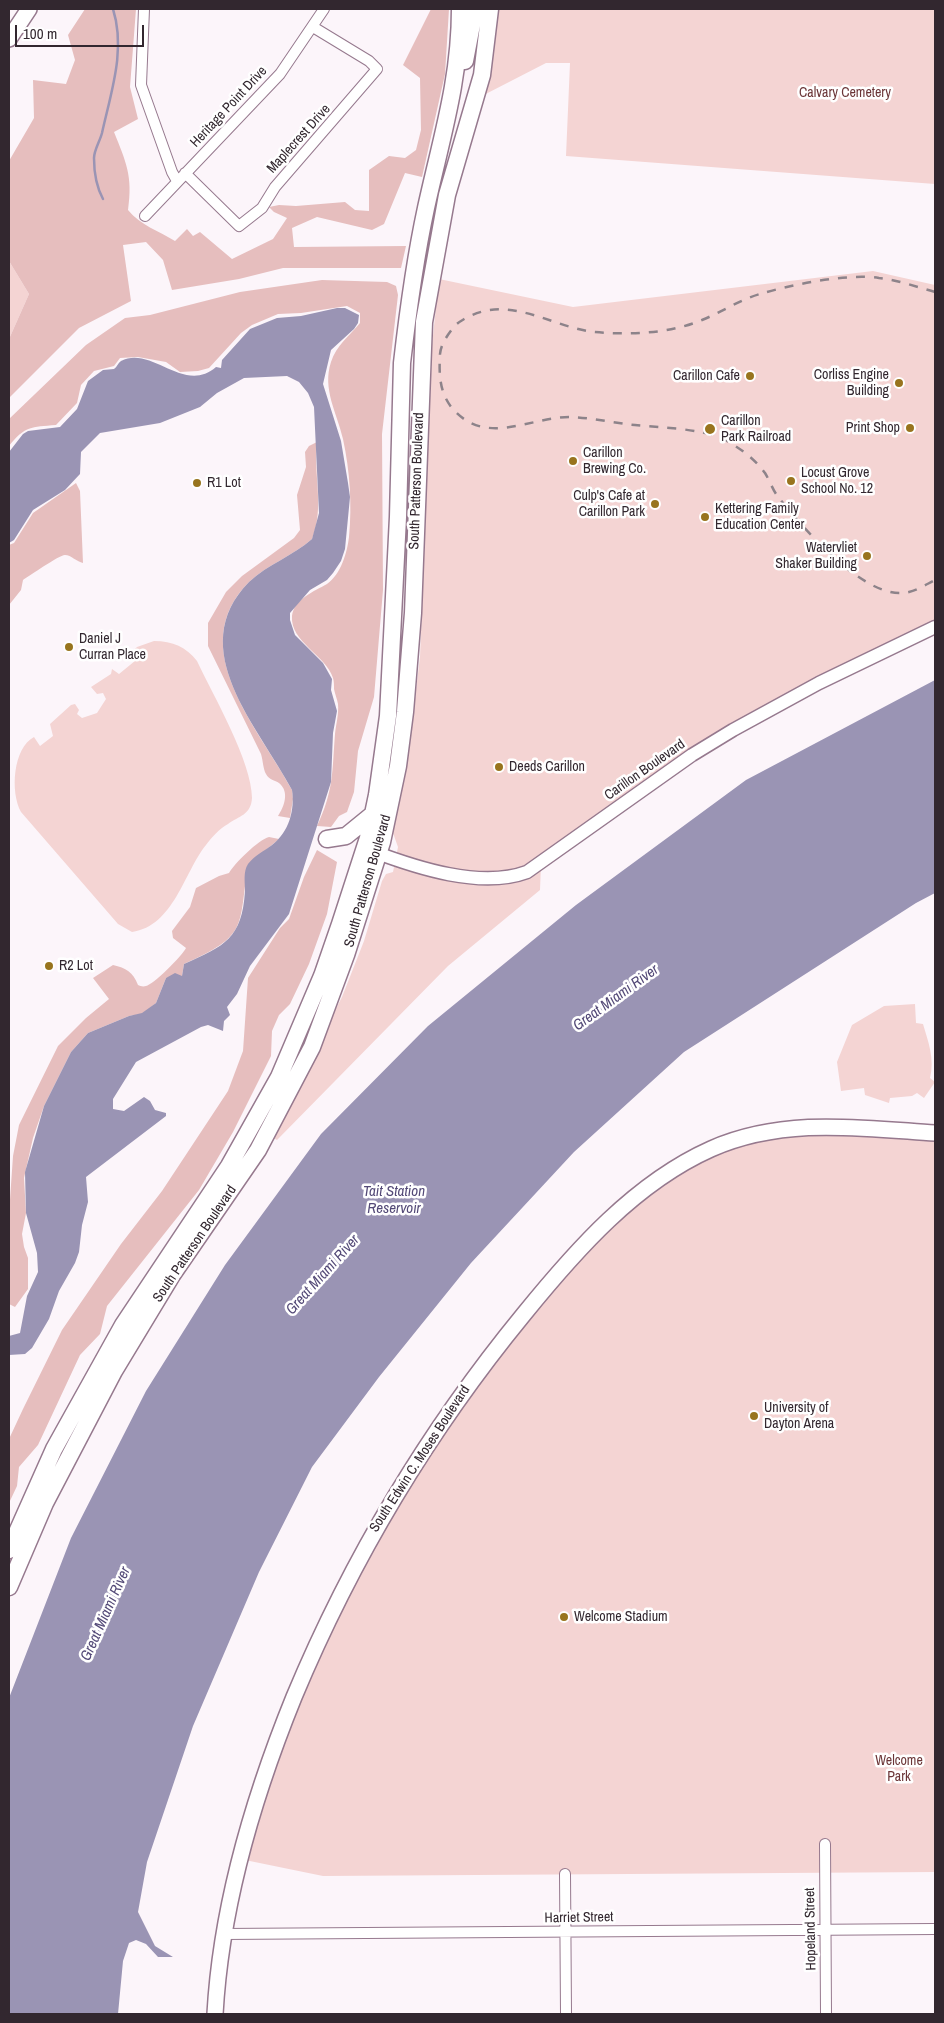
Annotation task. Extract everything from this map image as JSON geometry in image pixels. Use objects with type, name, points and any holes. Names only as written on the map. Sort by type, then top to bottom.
[{"type":"main road","points":[[9,39],[29,9]]},
{"type":"main road","name":"South Patterson Boulevard","points":[[9,1587],[45,1503],[114,1370],[172,1275],[258,1150],[312,1046],[346,955],[371,851],[373,814],[390,694],[402,363],[408,308],[420,233],[456,76],[460,9]]},
{"type":"main road","points":[[456,76],[467,59],[474,9]]},
{"type":"main road","name":"South Patterson Boulevard","points":[[9,1550],[54,1449],[123,1325],[229,1166],[279,1077],[322,976],[371,851],[398,766],[405,712],[413,613],[424,322],[447,195],[482,75],[490,9]]},
{"type":"main road","points":[[328,839],[346,836],[373,814]]},
{"type":"main road","name":"South Edwin C. Moses Boulevard","points":[[215,2014],[223,1934],[235,1878],[266,1771],[312,1654],[364,1548],[394,1496],[452,1407],[495,1349],[566,1265],[617,1212],[656,1180],[697,1155],[728,1142],[785,1128],[812,1126],[935,1133]]},
{"type":"street","points":[[144,9],[141,85],[166,156],[177,181]]},
{"type":"street","name":"Heritage Point Drive","points":[[145,216],[280,74],[313,28],[324,9]]},
{"type":"street","name":"Maplecrest Drive","points":[[185,173],[239,226],[262,208],[275,187],[377,69],[369,61],[313,28]]},
{"type":"street","name":"Carillon Boulevard","points":[[371,851],[474,878],[501,879],[527,872],[692,755],[733,730],[819,683],[906,639],[935,627]]},
{"type":"street","name":"Hopeland Street","points":[[824,1844],[826,2014]]},
{"type":"street","points":[[565,1874],[566,2014]]},
{"type":"street","name":"Harriet Street","points":[[223,1934],[935,1929]]},
{"type":"green space","name":"Calvary Cemetery","points":[[490,9],[935,9],[935,184],[566,156],[570,63],[546,63],[476,99]]},
{"type":"green space","points":[[9,261],[29,294],[9,339]]},
{"type":"green space","points":[[873,271],[935,285],[935,627],[774,707],[541,864],[540,890],[448,966],[277,1140],[270,1136],[342,997],[364,941],[382,881],[386,874],[393,872],[398,847],[393,833],[408,756],[420,657],[432,345],[439,279],[573,307]]},
{"type":"green space","points":[[154,641],[167,642],[178,646],[197,661],[239,748],[246,766],[252,798],[247,812],[222,828],[206,845],[168,909],[158,920],[146,928],[132,932],[118,924],[21,812],[15,793],[15,782],[18,760],[27,743],[34,737],[40,746],[53,736],[50,724],[71,705],[75,704],[79,710],[77,714],[82,718],[97,713],[106,699],[103,693],[97,694],[91,687],[111,674],[112,669],[119,674],[141,656],[135,649],[137,647]]},
{"type":"green space","points":[[915,1004],[916,1023],[923,1024],[930,1050],[932,1064],[930,1078],[935,1082],[924,1098],[917,1093],[912,1096],[890,1098],[889,1103],[865,1095],[864,1088],[841,1091],[837,1062],[852,1025],[884,1006]]},
{"type":"green space","name":"Welcome Park","points":[[935,1133],[935,1872],[323,1876],[240,1859],[250,1822],[364,1548],[533,1303],[656,1181],[753,1135]]},
{"type":"shaded area","points":[[85,9],[136,9],[130,87],[138,119],[114,132],[129,178],[128,210],[144,224],[175,241],[187,229],[193,236],[200,232],[232,259],[273,239],[287,218],[274,212],[269,207],[345,202],[355,210],[369,211],[369,170],[389,156],[405,158],[416,150],[421,130],[420,78],[403,65],[431,9],[449,9],[445,74],[422,177],[405,173],[384,224],[372,230],[317,217],[292,228],[294,247],[406,246],[401,268],[283,268],[239,279],[172,290],[163,260],[146,242],[123,245],[131,301],[79,328],[9,398],[9,339],[29,294],[9,261],[9,161],[34,118],[33,80],[66,84],[75,60],[68,35]]},
{"type":"shaded area","points":[[322,280],[387,282],[396,286],[398,295],[382,434],[383,590],[374,697],[358,751],[354,792],[347,812],[339,816],[331,827],[317,826],[327,802],[331,781],[338,704],[333,679],[329,670],[302,641],[293,625],[292,616],[301,600],[332,580],[340,569],[347,550],[350,512],[349,476],[343,439],[331,401],[328,382],[333,356],[360,323],[360,313],[347,306],[301,313],[278,314],[252,325],[241,333],[209,368],[198,371],[180,372],[166,362],[138,357],[120,358],[114,366],[94,371],[81,385],[77,403],[56,425],[40,426],[24,431],[9,446],[9,419],[86,345],[125,318],[150,315],[240,292]]},
{"type":"shaded area","points":[[317,442],[318,515],[312,539],[249,582],[231,607],[223,634],[225,660],[233,688],[246,714],[292,790],[293,799],[290,818],[278,816],[285,800],[284,791],[279,783],[267,776],[261,754],[208,646],[208,623],[226,592],[242,576],[294,538],[300,530],[297,495],[306,467],[305,452],[309,446]]},
{"type":"shaded area","points":[[76,483],[80,491],[83,563],[67,555],[58,558],[23,580],[21,590],[9,605],[9,545],[14,543],[33,513]]},
{"type":"shaded area","points":[[269,837],[279,839],[248,865],[240,916],[237,927],[230,937],[205,954],[184,964],[182,976],[166,978],[156,1003],[142,1014],[129,1016],[88,1033],[71,1052],[44,1106],[33,1138],[24,1178],[26,1213],[22,1234],[28,1258],[28,1289],[15,1307],[9,1304],[9,1214],[13,1156],[19,1125],[58,1046],[86,1018],[109,999],[93,978],[113,965],[128,971],[140,986],[146,986],[155,981],[174,963],[186,948],[173,938],[172,931],[190,907],[196,888],[229,873],[247,852],[259,842]]},
{"type":"shaded area","points":[[317,850],[337,862],[327,914],[309,964],[290,1004],[279,1015],[272,1031],[271,1056],[233,1132],[199,1190],[107,1306],[100,1334],[80,1355],[38,1445],[19,1467],[17,1486],[9,1503],[9,1439],[23,1409],[62,1330],[121,1244],[162,1191],[228,1091],[243,1051],[248,978],[280,928],[289,919],[304,877]]},
{"type":"water","points":[[345,308],[359,315],[358,323],[354,329],[331,350],[323,384],[341,441],[350,497],[345,549],[341,561],[327,580],[310,590],[290,613],[290,620],[295,635],[323,663],[332,679],[331,690],[337,711],[333,733],[331,782],[289,914],[250,966],[237,994],[227,1007],[230,1015],[224,1021],[223,1031],[208,1025],[201,1027],[136,1062],[113,1099],[113,1109],[124,1111],[144,1097],[150,1101],[155,1110],[166,1113],[166,1116],[86,1177],[88,1202],[82,1225],[79,1252],[75,1263],[59,1291],[49,1319],[32,1348],[25,1354],[9,1355],[9,1336],[20,1333],[27,1296],[38,1272],[37,1253],[26,1213],[25,1172],[44,1106],[71,1052],[88,1033],[129,1016],[142,1013],[156,1003],[166,978],[175,973],[182,976],[184,964],[210,952],[229,938],[240,920],[245,891],[246,867],[256,856],[278,840],[287,827],[293,805],[292,790],[246,714],[233,688],[225,661],[223,634],[231,608],[249,582],[312,539],[319,513],[314,407],[308,393],[299,382],[287,376],[244,378],[217,393],[200,407],[160,423],[100,433],[81,452],[80,474],[65,490],[33,510],[14,540],[9,543],[9,452],[23,434],[28,431],[60,427],[77,409],[88,381],[103,370],[114,369],[121,361],[133,358],[144,359],[192,376],[204,374],[216,367],[221,368],[222,360],[250,329],[277,318],[301,316]]},
{"type":"water","name":"Tait Station Reservoir","points":[[935,680],[935,893],[916,903],[684,1052],[574,1152],[471,1263],[379,1377],[312,1467],[259,1572],[193,1726],[147,1862],[138,1912],[155,1946],[173,1957],[158,1957],[146,1944],[136,1940],[129,1943],[123,1961],[118,2014],[9,2014],[9,1698],[71,1538],[146,1391],[225,1265],[321,1134],[428,1026],[576,905],[746,780]]},
{"type":"waterway","points":[[103,199],[96,179],[94,158],[102,133],[116,71],[118,40],[117,24],[113,9]]},
{"type":"railway","points":[[935,292],[879,278],[836,278],[787,287],[752,297],[689,325],[662,331],[635,333],[594,332],[530,314],[499,309],[482,312],[458,323],[447,337],[440,354],[441,382],[444,395],[452,408],[465,420],[479,426],[494,428],[556,418],[588,418],[681,429],[716,436],[742,450],[757,463],[777,495],[804,527],[837,560],[856,575],[874,586],[892,592],[909,592],[935,580]]},
{"type":"place","name":"Carillon Cafe","points":[[750,376]]},
{"type":"place","name":"Corliss Engine Building","points":[[899,383]]},
{"type":"place","name":"Print Shop","points":[[910,428]]},
{"type":"place","name":"Carillon Park Railroad","points":[[710,429]]},
{"type":"place","name":"Carillon Brewing Co.","points":[[573,461]]},
{"type":"place","name":"Locust Grove School No. 12","points":[[791,481]]},
{"type":"place","name":"R1 Lot","points":[[197,483]]},
{"type":"place","name":"Culp's Cafe at Carillon Park","points":[[655,504]]},
{"type":"place","name":"Kettering Family Education Center","points":[[705,517]]},
{"type":"place","name":"Watervliet Shaker Building","points":[[867,556]]},
{"type":"place","name":"Daniel J Curran Place","points":[[69,647]]},
{"type":"place","name":"Deeds Carillon","points":[[499,767]]},
{"type":"place","name":"R2 Lot","points":[[49,966]]},
{"type":"place","name":"University of Dayton Arena","points":[[754,1416]]},
{"type":"place","name":"Welcome Stadium","points":[[564,1617]]},
{"type":"water label","name":"Great Miami River","points":[[616,998]]},
{"type":"water label","name":"Great Miami River","points":[[323,1275]]},
{"type":"water label","name":"Great Miami River","points":[[106,1614]]}]
